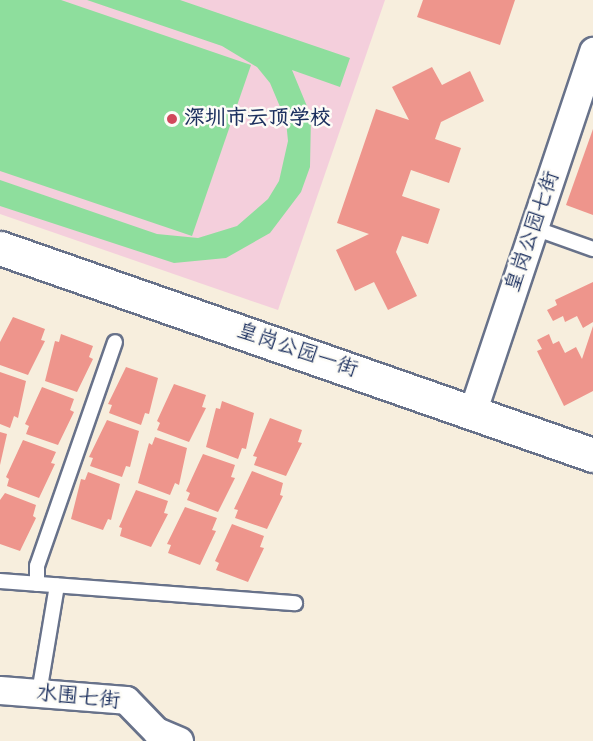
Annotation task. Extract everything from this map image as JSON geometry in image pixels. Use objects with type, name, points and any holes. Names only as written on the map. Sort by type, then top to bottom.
[{"type":"street","name":"皇岗公园七街","points":[[472,413],[593,51]]},
{"type":"street","name":"皇岗公园一街","points":[[0,248],[593,455]]},
{"type":"street","name":"水围七街","points":[[0,690],[126,700],[164,738]]},
{"type":"lane","points":[[534,228],[593,249]]},
{"type":"lane","points":[[37,584],[37,566],[115,342]]},
{"type":"lane","points":[[0,581],[295,603]]},
{"type":"lane","points":[[39,693],[57,586]]},
{"type":"shaded area","name":"深圳市云顶学校","points":[[0,0],[385,0],[278,310],[0,214]]},
{"type":"green space","points":[[0,0],[61,0],[251,65],[192,236],[0,171]]},
{"type":"green space","points":[[87,0],[180,0],[350,58],[340,87],[292,70],[311,116],[310,167],[301,192],[270,233],[226,258],[174,263],[0,206],[0,180],[157,234],[198,238],[237,226],[268,199],[279,181],[288,141],[286,121],[270,83],[257,67],[222,46]]},
{"type":"building","points":[[423,0],[515,0],[500,45],[417,17]]},
{"type":"building","points":[[432,67],[442,85],[470,71],[484,101],[441,122],[435,139],[461,148],[449,183],[411,170],[402,196],[440,209],[428,244],[402,236],[396,252],[417,296],[388,310],[374,282],[355,291],[336,250],[369,234],[337,223],[376,109],[409,120],[392,87]]},
{"type":"building","points":[[593,129],[593,215],[566,205]]},
{"type":"building","points":[[593,282],[593,322],[583,328],[577,316],[565,322],[563,316],[553,321],[547,310],[557,305],[555,300]]},
{"type":"building","points":[[13,317],[45,329],[41,340],[45,341],[28,375],[0,365],[0,342]]},
{"type":"building","points":[[593,326],[593,391],[564,406],[537,351],[542,349],[537,340],[549,334],[553,344],[559,341],[565,353],[576,347],[582,359]]},
{"type":"building","points":[[61,334],[93,346],[89,357],[93,359],[77,392],[45,381],[55,341],[59,342]]},
{"type":"building","points":[[126,367],[158,378],[149,414],[145,413],[141,425],[109,413],[112,405],[108,404]]},
{"type":"building","points":[[0,372],[26,381],[18,418],[14,416],[10,428],[0,424]]},
{"type":"building","points":[[174,384],[206,395],[202,407],[206,408],[189,442],[157,430],[160,423],[157,421]]},
{"type":"building","points":[[42,387],[74,399],[70,410],[74,412],[58,445],[26,434],[29,426],[25,424]]},
{"type":"building","points":[[222,401],[254,413],[246,449],[242,448],[238,459],[206,447],[216,408],[220,409]]},
{"type":"building","points":[[270,418],[302,430],[298,442],[302,443],[286,476],[254,465],[257,457],[253,456]]},
{"type":"building","points":[[107,420],[139,431],[130,467],[126,466],[122,477],[90,466],[93,458],[89,457]]},
{"type":"building","points":[[0,432],[7,434],[0,465]]},
{"type":"building","points":[[155,437],[187,448],[179,485],[175,483],[170,495],[138,483],[149,443],[152,445]]},
{"type":"building","points":[[23,440],[56,452],[51,463],[55,464],[39,498],[7,486],[9,479],[6,477]]},
{"type":"building","points":[[203,454],[235,465],[231,477],[235,478],[218,512],[187,500],[190,493],[186,491]]},
{"type":"building","points":[[252,471],[283,483],[280,495],[283,496],[267,529],[235,518],[238,510],[234,509]]},
{"type":"building","points":[[88,472],[120,484],[111,520],[108,519],[103,530],[71,519],[81,479],[85,480]]},
{"type":"building","points":[[136,490],[168,501],[164,513],[168,514],[151,547],[120,536],[122,528],[119,527]]},
{"type":"building","points":[[5,493],[36,505],[33,516],[36,518],[20,551],[0,544],[0,500]]},
{"type":"building","points":[[185,507],[217,518],[212,530],[216,531],[200,565],[168,553],[171,545],[167,544]]},
{"type":"building","points":[[232,524],[264,536],[260,547],[264,548],[248,582],[216,570],[219,563],[215,561]]},
{"type":"place","name":"深圳市云顶学校","points":[[172,119]]}]
